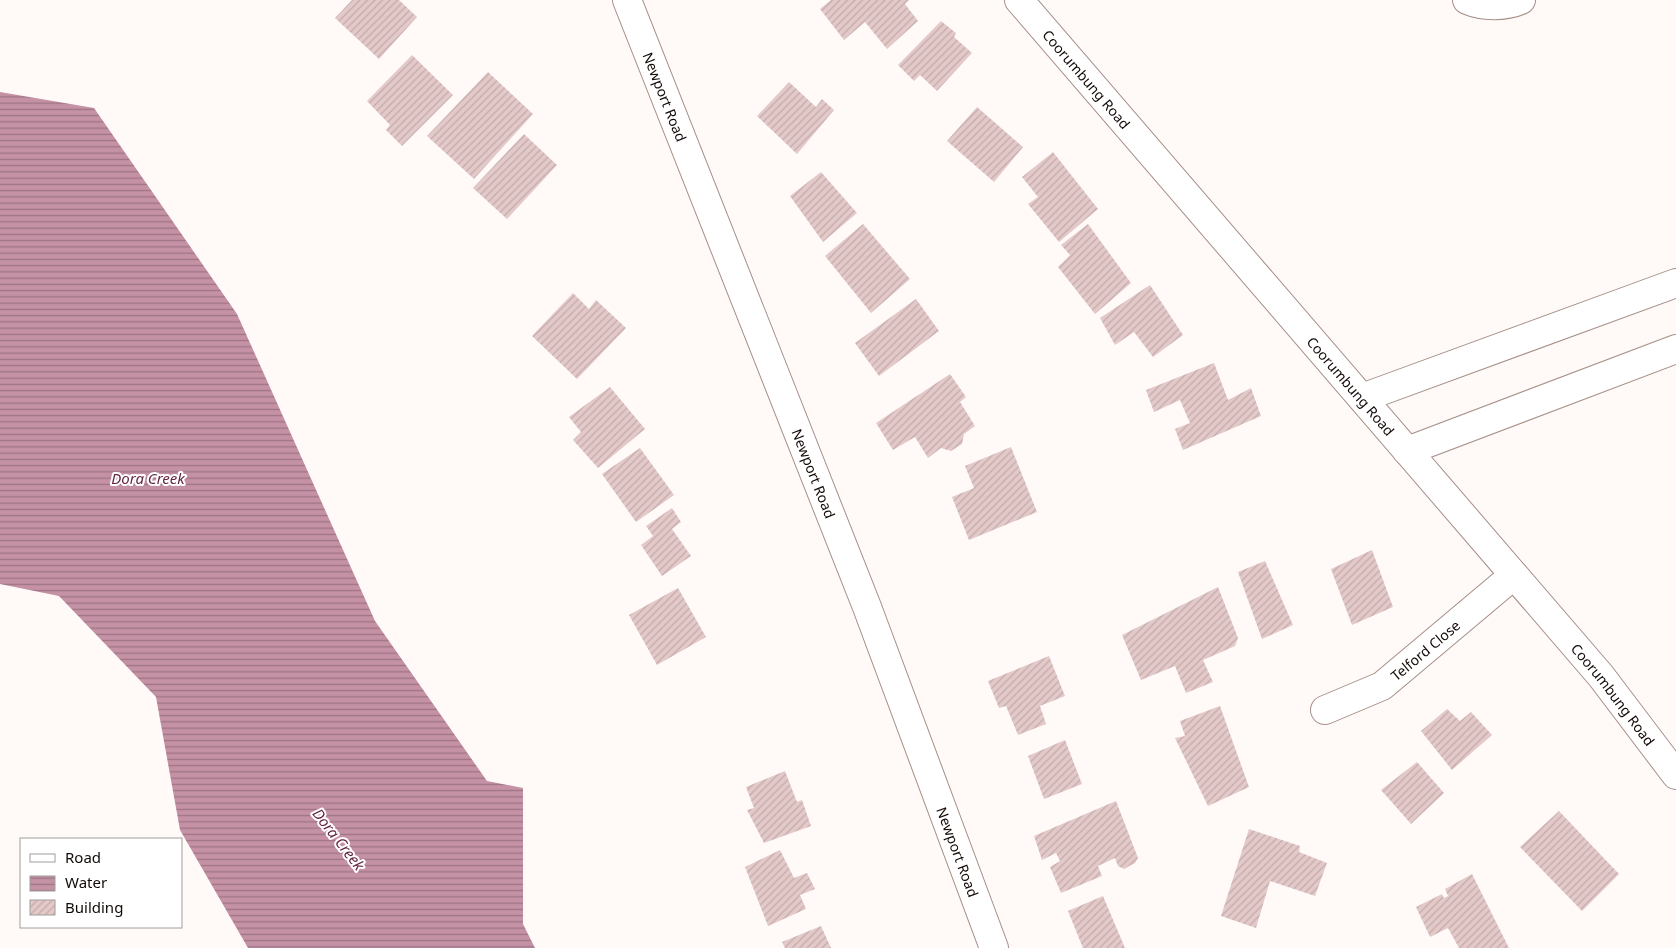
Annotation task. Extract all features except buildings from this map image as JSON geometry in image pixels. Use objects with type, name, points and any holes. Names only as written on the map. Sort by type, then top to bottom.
[{"type":"street","name":"Newport Road","points":[[626,0],[867,607],[994,948]]},
{"type":"street","name":"Coorumbung Road","points":[[1019,0],[1601,676],[1676,775]]},
{"type":"street","points":[[1466,0],[1478,5],[1511,4],[1521,0]]},
{"type":"street","points":[[1362,398],[1676,283]]},
{"type":"street","points":[[1407,451],[1676,349]]},
{"type":"street","name":"Telford Close","points":[[1325,710],[1382,686],[1514,575]]},
{"type":"water","name":"Dora Creek","points":[[0,92],[94,108],[237,314],[375,621],[487,781],[523,788],[523,924],[535,948],[248,948],[180,830],[156,697],[59,596],[0,584]]}]
